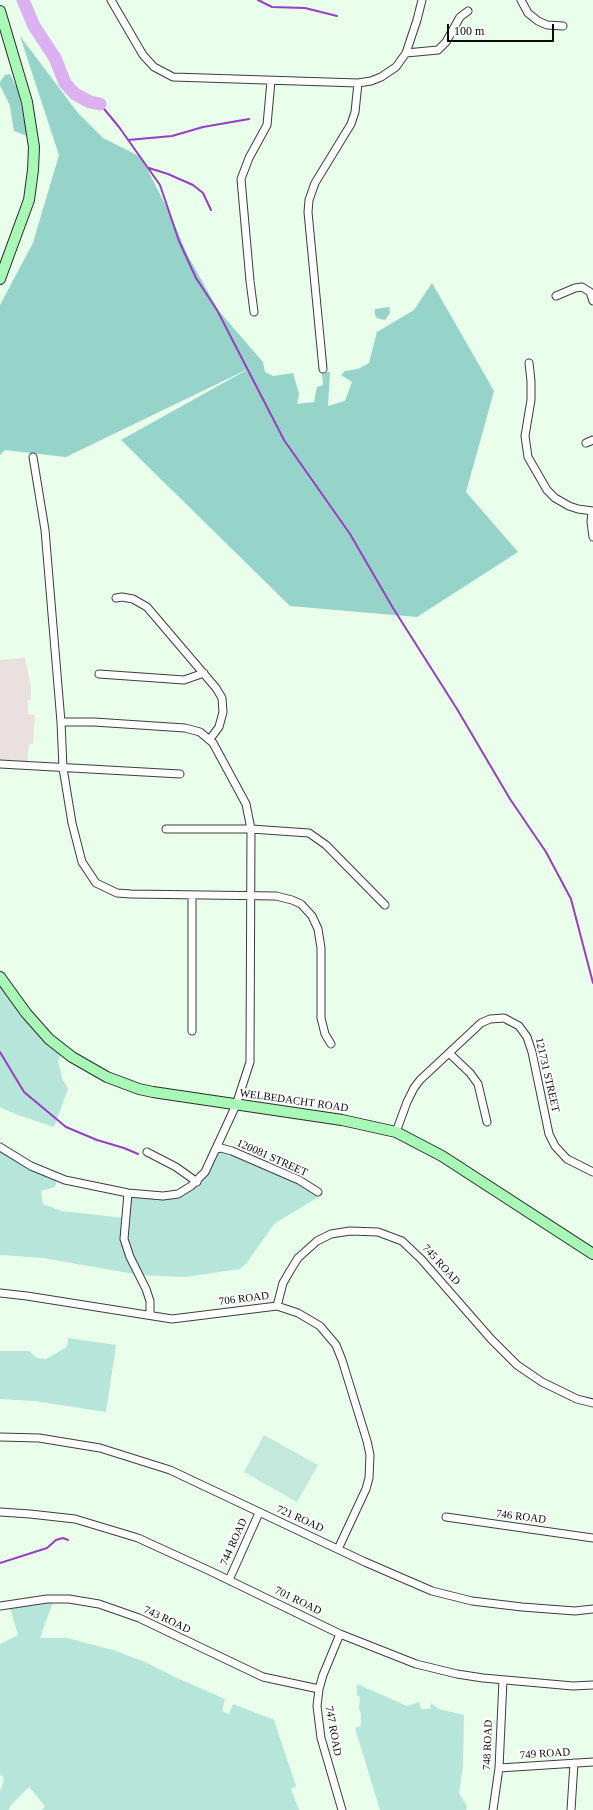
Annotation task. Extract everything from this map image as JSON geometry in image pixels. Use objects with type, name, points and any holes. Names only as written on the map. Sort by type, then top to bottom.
[{"type":"street","points":[[111,0],[143,55],[154,67],[166,74],[186,79],[358,83],[371,81],[381,77],[396,67],[406,52],[422,0]]},
{"type":"street","points":[[521,0],[528,13],[538,21],[547,26],[563,26]]},
{"type":"street","points":[[0,11],[27,102],[34,147],[29,200],[0,280]]},
{"type":"street","points":[[406,52],[438,50],[446,42],[460,17],[468,11]]},
{"type":"street","points":[[254,312],[247,281],[241,179],[249,158],[267,125],[271,81]]},
{"type":"street","points":[[323,369],[308,212],[309,200],[315,184],[351,124],[355,112],[358,83]]},
{"type":"street","points":[[556,296],[575,288],[582,287],[590,292],[593,300]]},
{"type":"street","points":[[529,363],[531,400],[525,436],[528,457],[540,479],[555,498],[569,506],[592,511],[591,522],[593,537]]},
{"type":"street","points":[[33,458],[45,534],[61,722],[63,768],[68,802],[78,851],[82,862],[92,878],[102,887],[117,893],[276,896],[292,900],[305,907],[315,921],[318,929],[321,948],[322,1022],[325,1034],[332,1044]]},
{"type":"street","points":[[116,598],[122,597],[132,599],[147,607],[204,673],[219,693],[223,705],[222,720],[210,739]]},
{"type":"street","points":[[99,674],[179,680],[192,678],[204,673]]},
{"type":"street","points":[[0,1147],[31,1166],[65,1180],[128,1193],[171,1196],[185,1190],[197,1182],[205,1172],[236,1105],[249,1068],[251,1057],[251,829],[246,804],[210,739],[200,732],[185,728],[94,722],[61,722]]},
{"type":"street","points":[[0,764],[180,774]]},
{"type":"street","points":[[166,829],[251,829],[296,831],[314,835],[326,845],[385,905]]},
{"type":"street","points":[[192,895],[192,1031]]},
{"type":"street","name":"WELBEDACHT ROAD","points":[[0,977],[26,1013],[44,1034],[63,1051],[84,1065],[118,1082],[139,1089],[342,1120],[396,1132],[442,1156],[593,1254]]},
{"type":"street","name":"121731 STREET","points":[[396,1132],[414,1088],[477,1026],[486,1021],[504,1018],[519,1026],[527,1037],[532,1052],[549,1134],[555,1146],[567,1159],[593,1172]]},
{"type":"street","points":[[449,1053],[470,1073],[478,1084],[487,1122]]},
{"type":"street","name":"120081 STREET","points":[[216,1149],[221,1148],[232,1151],[304,1183],[318,1192]]},
{"type":"street","points":[[147,1152],[176,1167],[197,1182]]},
{"type":"street","points":[[128,1193],[124,1239],[130,1257],[146,1289],[150,1302],[150,1315]]},
{"type":"street","name":"745 ROAD","points":[[277,1306],[283,1283],[290,1271],[298,1258],[317,1241],[331,1234],[344,1232],[362,1230],[378,1232],[402,1241],[417,1255],[496,1345],[517,1365],[548,1385],[577,1399],[593,1403]]},
{"type":"street","name":"706 ROAD","points":[[0,1293],[172,1319],[277,1306],[310,1319],[328,1334],[336,1345],[367,1441],[370,1467],[366,1489],[338,1549]]},
{"type":"street","name":"721 ROAD","points":[[0,1437],[39,1438],[100,1448],[170,1470],[406,1581],[432,1591],[492,1604],[575,1611],[593,1609]]},
{"type":"street","name":"701 ROAD","points":[[0,1512],[68,1518],[120,1532],[155,1545],[340,1634],[416,1664],[457,1674],[502,1680],[573,1686],[593,1685]]},
{"type":"street","name":"744 ROAD","points":[[229,1580],[259,1513]]},
{"type":"street","name":"746 ROAD","points":[[446,1517],[593,1538]]},
{"type":"street","name":"743 ROAD","points":[[0,1606],[47,1598],[69,1599],[99,1604],[139,1618],[263,1676],[319,1689]]},
{"type":"street","name":"747 ROAD","points":[[340,1634],[319,1689],[317,1706],[321,1738],[342,1810]]},
{"type":"street","name":"748 ROAD","points":[[492,1810],[499,1768],[502,1680]]},
{"type":"street","name":"749 ROAD","points":[[499,1768],[593,1762]]},
{"type":"street","points":[[571,1810],[574,1763]]},
{"type":"shaded area","points":[[20,36],[78,113],[103,138],[141,157],[171,216],[187,254],[218,310],[263,362],[265,372],[273,376],[293,373],[299,394],[297,404],[314,402],[317,387],[323,385],[322,372],[330,372],[328,406],[345,401],[352,382],[341,375],[345,371],[358,369],[369,363],[377,332],[414,310],[432,283],[494,391],[466,492],[518,552],[417,617],[290,606],[121,440],[252,367],[66,457],[5,450],[0,455],[0,305],[33,243],[59,155]]},
{"type":"shaded area","points":[[10,74],[18,91],[27,136],[14,131],[10,106],[0,85],[0,82],[5,75]]},
{"type":"shaded area","points":[[389,307],[390,313],[385,320],[377,318],[375,315],[375,309]]},
{"type":"shaded area","points":[[25,658],[31,688],[31,700],[28,700],[28,714],[35,715],[33,744],[29,744],[27,765],[0,765],[0,660]]},
{"type":"shaded area","points":[[0,980],[63,1051],[58,1061],[62,1078],[68,1089],[54,1127],[18,1115],[0,1107]]},
{"type":"shaded area","points":[[0,1148],[58,1178],[55,1187],[41,1191],[43,1204],[62,1211],[124,1218],[128,1193],[164,1197],[192,1187],[216,1149],[224,1149],[317,1192],[318,1197],[274,1224],[246,1264],[240,1269],[185,1277],[140,1275],[43,1258],[0,1255]]},
{"type":"shaded area","points":[[68,1338],[116,1345],[106,1412],[35,1401],[0,1399],[0,1351],[29,1351],[37,1358],[46,1359],[65,1348],[68,1344]]},
{"type":"shaded area","points":[[264,1435],[318,1465],[297,1502],[244,1472]]},
{"type":"shaded area","points":[[54,1599],[40,1638],[67,1638],[113,1650],[145,1662],[225,1699],[222,1711],[229,1714],[233,1704],[274,1720],[296,1786],[291,1789],[299,1810],[42,1810],[45,1806],[29,1787],[10,1806],[9,1810],[0,1810],[0,1792],[4,1778],[0,1774],[0,1644],[18,1635],[9,1604]]},
{"type":"shaded area","points":[[357,1684],[407,1706],[419,1702],[421,1709],[430,1709],[431,1703],[439,1709],[464,1715],[463,1766],[459,1793],[467,1806],[466,1810],[380,1810],[355,1728],[361,1726],[361,1714],[359,1709],[360,1697],[357,1695]]},
{"type":"waterway","points":[[23,0],[34,26],[55,58],[65,83],[75,94],[90,102],[100,104]]},
{"type":"waterway","points":[[258,0],[272,7],[305,8],[337,16]]},
{"type":"waterway","points":[[100,104],[119,127],[160,185],[179,241],[196,278],[217,310],[284,440],[350,534],[393,608],[457,709],[510,799],[546,852],[571,899],[593,983]]},
{"type":"waterway","points":[[128,140],[172,136],[203,127],[249,119]]},
{"type":"waterway","points":[[149,168],[168,174],[193,185],[203,193],[211,210]]},
{"type":"waterway","points":[[0,1052],[24,1092],[66,1127],[97,1140],[138,1154]]},
{"type":"waterway","points":[[0,1563],[47,1548],[56,1540],[63,1538],[68,1540]]}]
